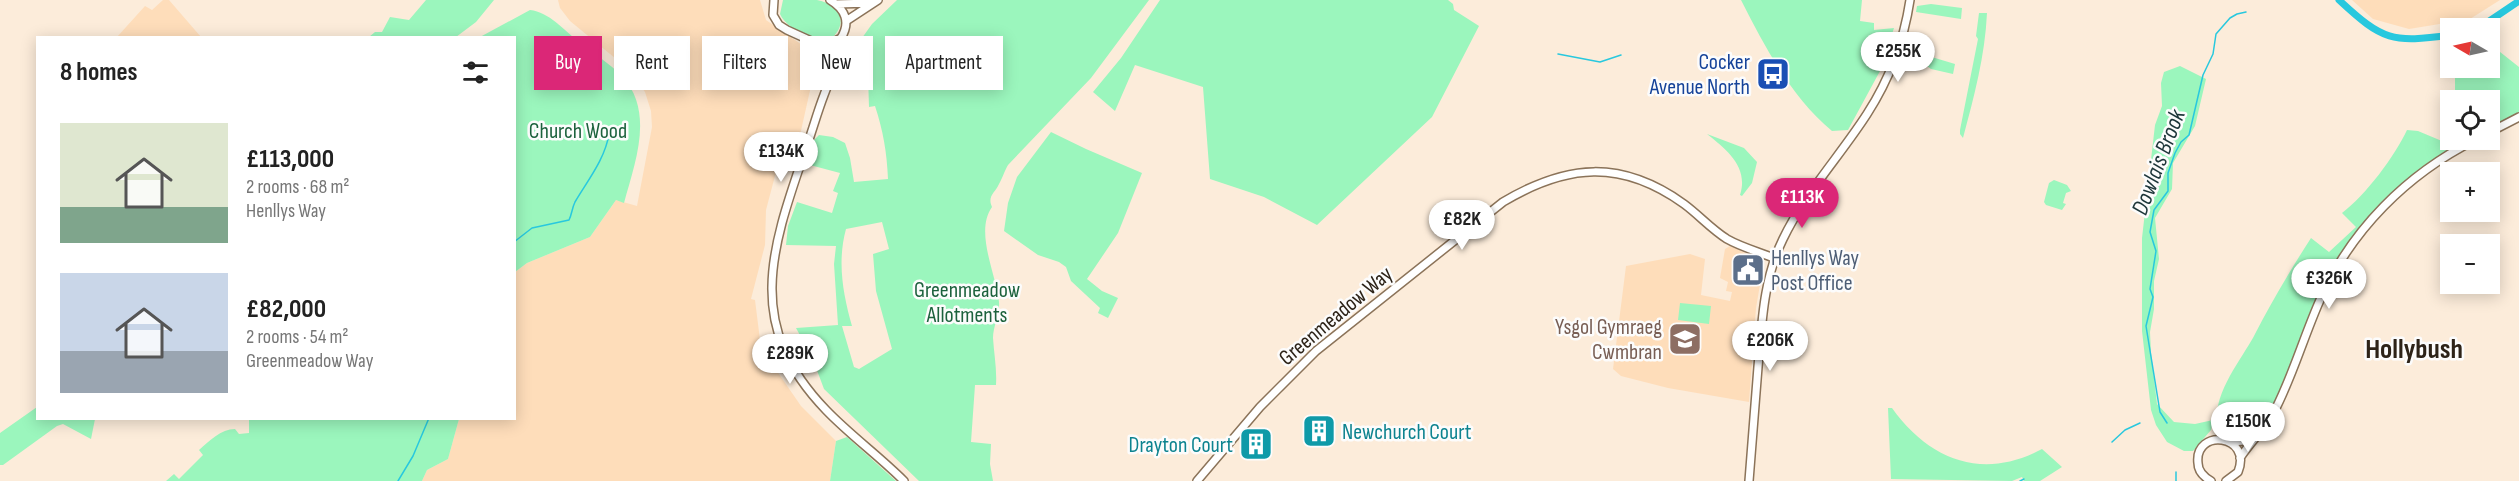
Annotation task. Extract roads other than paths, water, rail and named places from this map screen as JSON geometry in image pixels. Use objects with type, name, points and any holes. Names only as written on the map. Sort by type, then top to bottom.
[{"type":"street","points":[[1749,481],[1764,303],[1774,258],[1800,209],[1881,90],[1901,41],[1910,0]]},
{"type":"street","points":[[833,2],[857,5],[875,1]]},
{"type":"street","points":[[846,21],[875,1]]},
{"type":"street","points":[[773,2],[773,15],[779,25],[802,36]]},
{"type":"street","points":[[833,2],[843,10],[846,21],[842,36]]},
{"type":"street","points":[[823,96],[824,90]]},
{"type":"street","points":[[826,90],[776,245],[771,281],[776,327],[786,353],[810,392],[834,418],[904,481]]},
{"type":"street","points":[[2500,127],[2519,117]]},
{"type":"street","points":[[2240,458],[2270,419],[2320,299],[2348,250],[2390,200],[2415,177],[2454,150]]},
{"type":"street","name":"Greenmeadow Way","points":[[1197,481],[1260,407],[1316,351],[1503,202],[1537,183],[1588,171],[1626,176],[1667,193],[1729,240],[1774,258]]},
{"type":"street","points":[[2211,481],[2199,469],[2197,460],[2205,444],[2222,439],[2231,442],[2244,441],[2258,434]]},
{"type":"street","points":[[2231,442],[2240,458],[2237,481]]},
{"type":"street","points":[[2226,481],[2238,472]]},
{"type":"waterway","points":[[2339,0],[2367,24],[2389,36],[2415,39],[2440,36]]},
{"type":"waterway","points":[[2494,18],[2519,1]]},
{"type":"waterway","name":"Dowlais Brook","points":[[2167,423],[2160,412],[2146,326],[2153,297],[2150,289],[2156,251],[2150,232],[2154,210],[2168,191],[2168,173],[2175,153],[2181,142],[2189,135],[2203,75],[2213,54],[2216,34],[2230,18],[2246,12]]},
{"type":"waterway","points":[[1558,54],[1600,62],[1621,55]]},
{"type":"waterway","points":[[516,240],[532,228],[569,220],[575,202],[600,161],[609,134]]},
{"type":"waterway","points":[[398,481],[413,456],[428,420]]},
{"type":"waterway","name":"Dowlais Brook","points":[[2112,442],[2125,430],[2140,423]]},
{"type":"waterway","points":[[2176,472],[2176,481]]},
{"type":"waterway","name":"Dowlais Brook","points":[[2020,481],[2024,479]]},
{"type":"place","name":"Cocker Avenue North","points":[[1773,74]]},
{"type":"place","name":"Henllys Way Post Office","points":[[1748,270]]},
{"type":"place","name":"Ysgol Gymraeg Cwmbran","points":[[1685,339]]},
{"type":"place","name":"Newchurch Court","points":[[1319,431]]},
{"type":"place","name":"Drayton Court","points":[[1256,444]]},
{"type":"district","name":"Hollybush","points":[[2414,348]]},
{"type":"park label","name":"Church Wood","points":[[578,130]]},
{"type":"park label","name":"Greenmeadow Allotments","points":[[967,302]]}]
